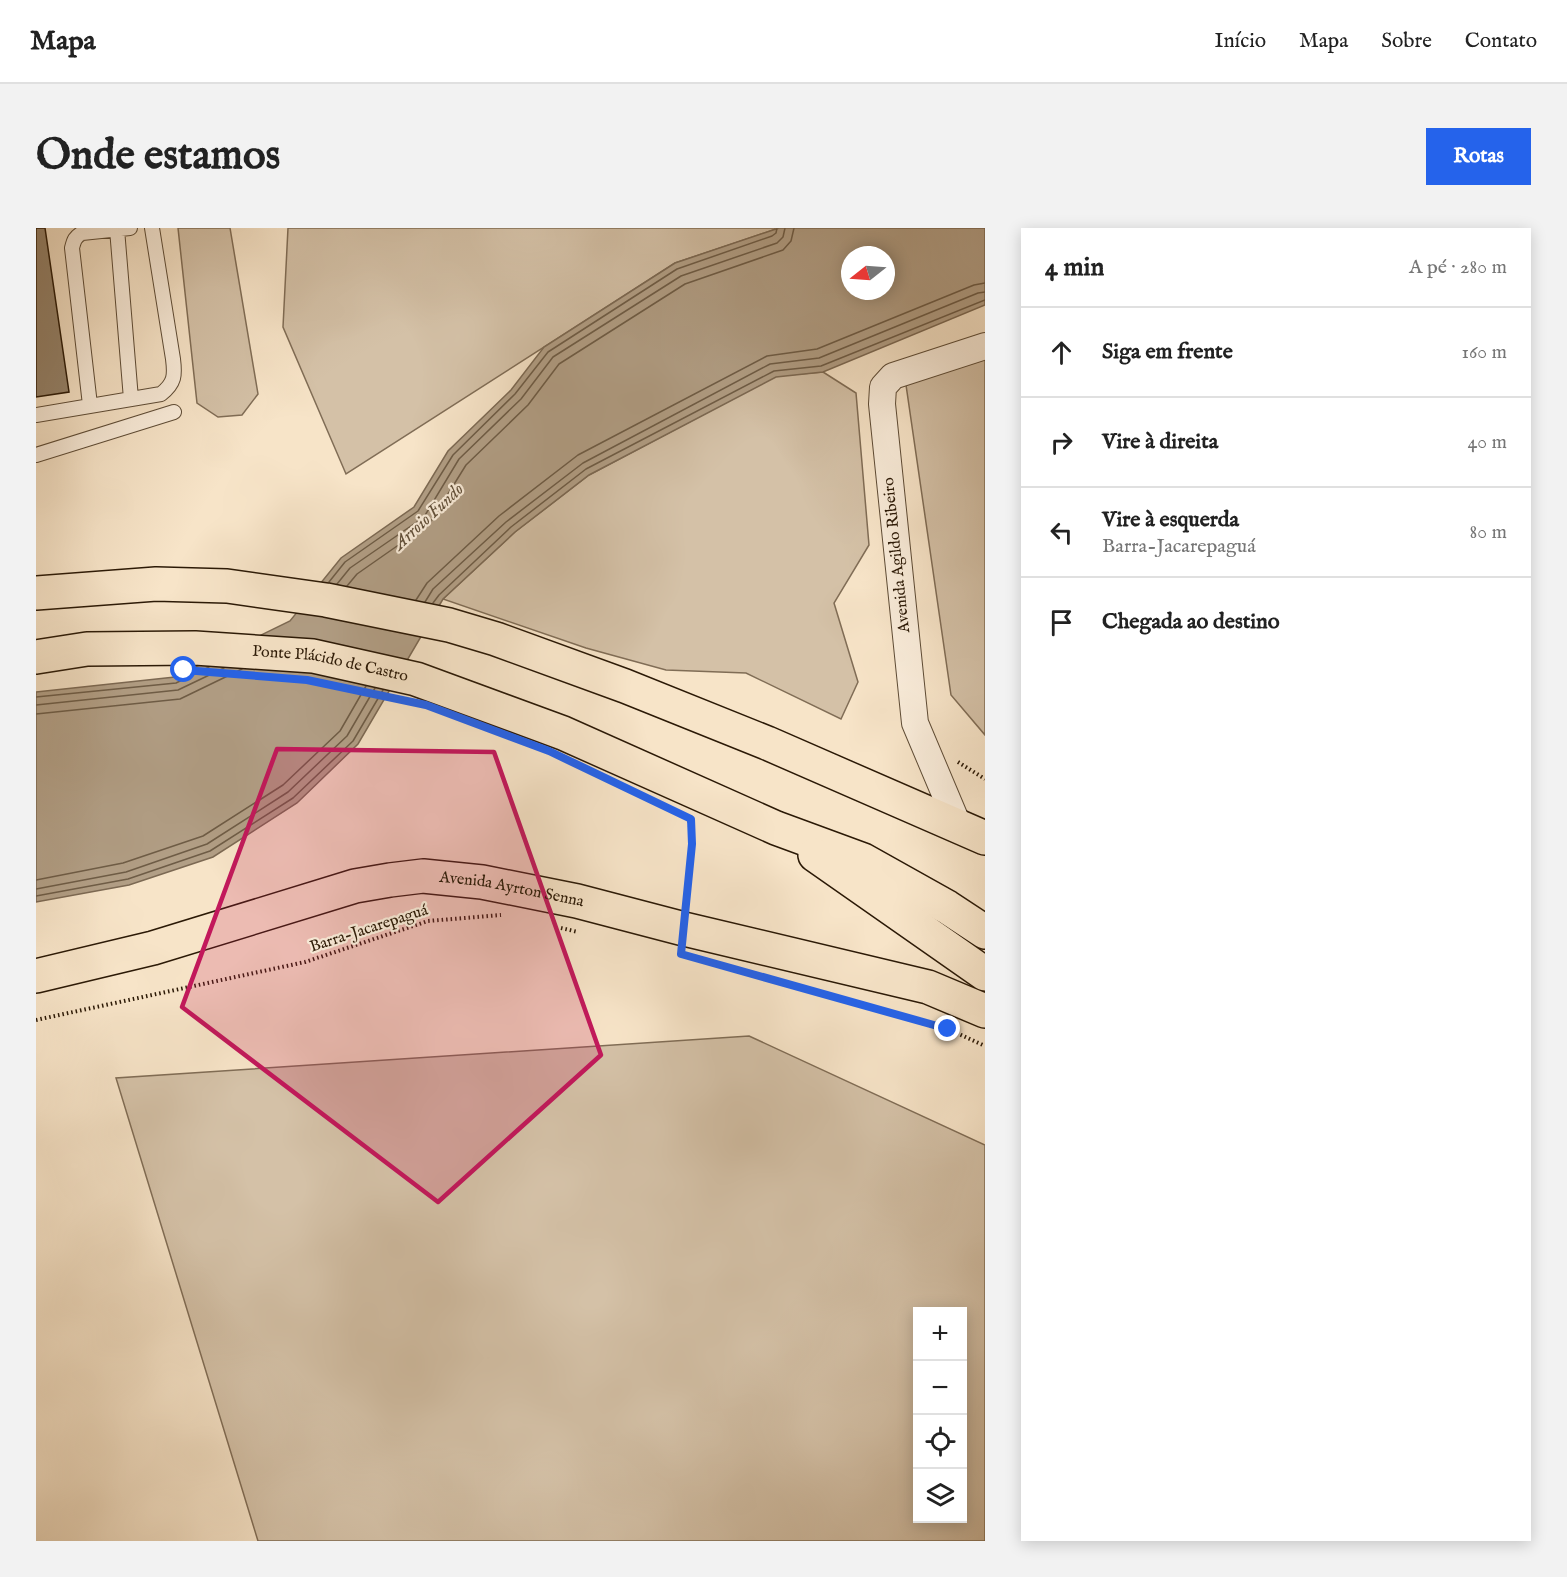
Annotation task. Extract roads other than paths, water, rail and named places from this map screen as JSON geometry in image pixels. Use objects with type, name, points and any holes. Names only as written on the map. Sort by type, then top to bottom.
[{"type":"highway","points":[[36,593],[89,587],[156,584],[227,586],[326,600],[449,625],[496,639],[625,686],[745,734],[969,831],[985,855]]},
{"type":"highway","name":"Ponte Plácido de Castro","points":[[36,657],[87,649],[195,648],[313,656],[416,679],[563,733],[776,828]]},
{"type":"highway","points":[[776,828],[862,860],[947,907],[985,932]]},
{"type":"highway","points":[[776,828],[985,974]]},
{"type":"highway","name":"Avenida Ayrton Senna","points":[[39,976],[153,948],[355,886],[423,876],[482,882],[577,901],[928,987],[985,1011]]},
{"type":"street","name":"Avenida Agildo Ribeiro","points":[[969,831],[915,723],[882,404],[883,387],[893,376],[985,346]]},
{"type":"lane","points":[[36,415],[161,394],[171,386],[174,374],[152,228]]},
{"type":"lane","points":[[90,405],[72,248],[76,236],[82,233],[124,229],[131,399]]},
{"type":"lane","points":[[36,455],[174,412]]},
{"type":"water","name":"Arroio Fundo","points":[[779,228],[985,228],[985,305],[823,372],[776,377],[589,475],[515,532],[443,599],[358,744],[297,803],[213,857],[129,885],[36,902],[36,692],[175,677],[290,621],[341,558],[414,507],[448,451],[511,390],[544,347],[675,263]]}]
